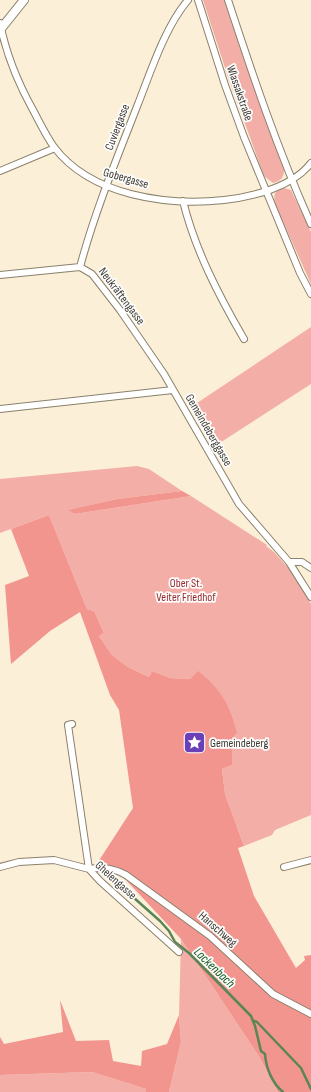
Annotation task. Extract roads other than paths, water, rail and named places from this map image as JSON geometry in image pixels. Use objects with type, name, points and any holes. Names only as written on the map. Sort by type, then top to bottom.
[{"type":"street","points":[[0,27],[24,0]]},
{"type":"street","name":"Cuviergasse","points":[[80,267],[92,222],[157,58],[176,19],[188,0]]},
{"type":"street","name":"Wlassakstraße","points":[[198,0],[225,85],[266,192],[300,273],[311,294]]},
{"type":"street","name":"Wlassakstraße","points":[[228,0],[252,73],[291,180],[311,224]]},
{"type":"street","name":"Gobergasse","points":[[0,27],[3,42],[16,77],[26,97],[55,148],[82,173],[106,186],[133,194],[183,201],[229,200],[266,192]]},
{"type":"street","points":[[0,171],[55,148]]},
{"type":"street","points":[[266,192],[300,176],[311,163]]},
{"type":"street","points":[[183,201],[197,246],[228,311],[244,339]]},
{"type":"street","name":"Neukräftengasse","points":[[0,276],[80,267],[92,274],[137,335],[173,390]]},
{"type":"street","name":"Gemeindeberggasse","points":[[0,409],[173,390],[239,504],[289,562],[311,597]]},
{"type":"street","points":[[289,562],[302,562],[311,568]]},
{"type":"street","points":[[72,724],[68,725],[89,869]]},
{"type":"street","name":"Ghelengasse","points":[[0,867],[38,859],[67,862],[89,869],[100,881],[179,952]]},
{"type":"street","points":[[284,866],[311,860]]},
{"type":"street","name":"Hanschweg","points":[[89,869],[114,869],[126,875],[192,921],[214,939],[273,994],[311,1014]]},
{"type":"waterway","name":"Lackenbach","points":[[106,873],[160,921],[169,931],[175,942],[189,953],[251,1016],[261,1051],[265,1054],[270,1075],[283,1092]]},
{"type":"waterway","points":[[254,1021],[257,1022],[301,1068],[311,1089]]},
{"type":"place","name":"Gemeindeberg","points":[[194,743]]},
{"type":"park label","name":"Ober St. Veiter Friedhof","points":[[186,590]]}]
